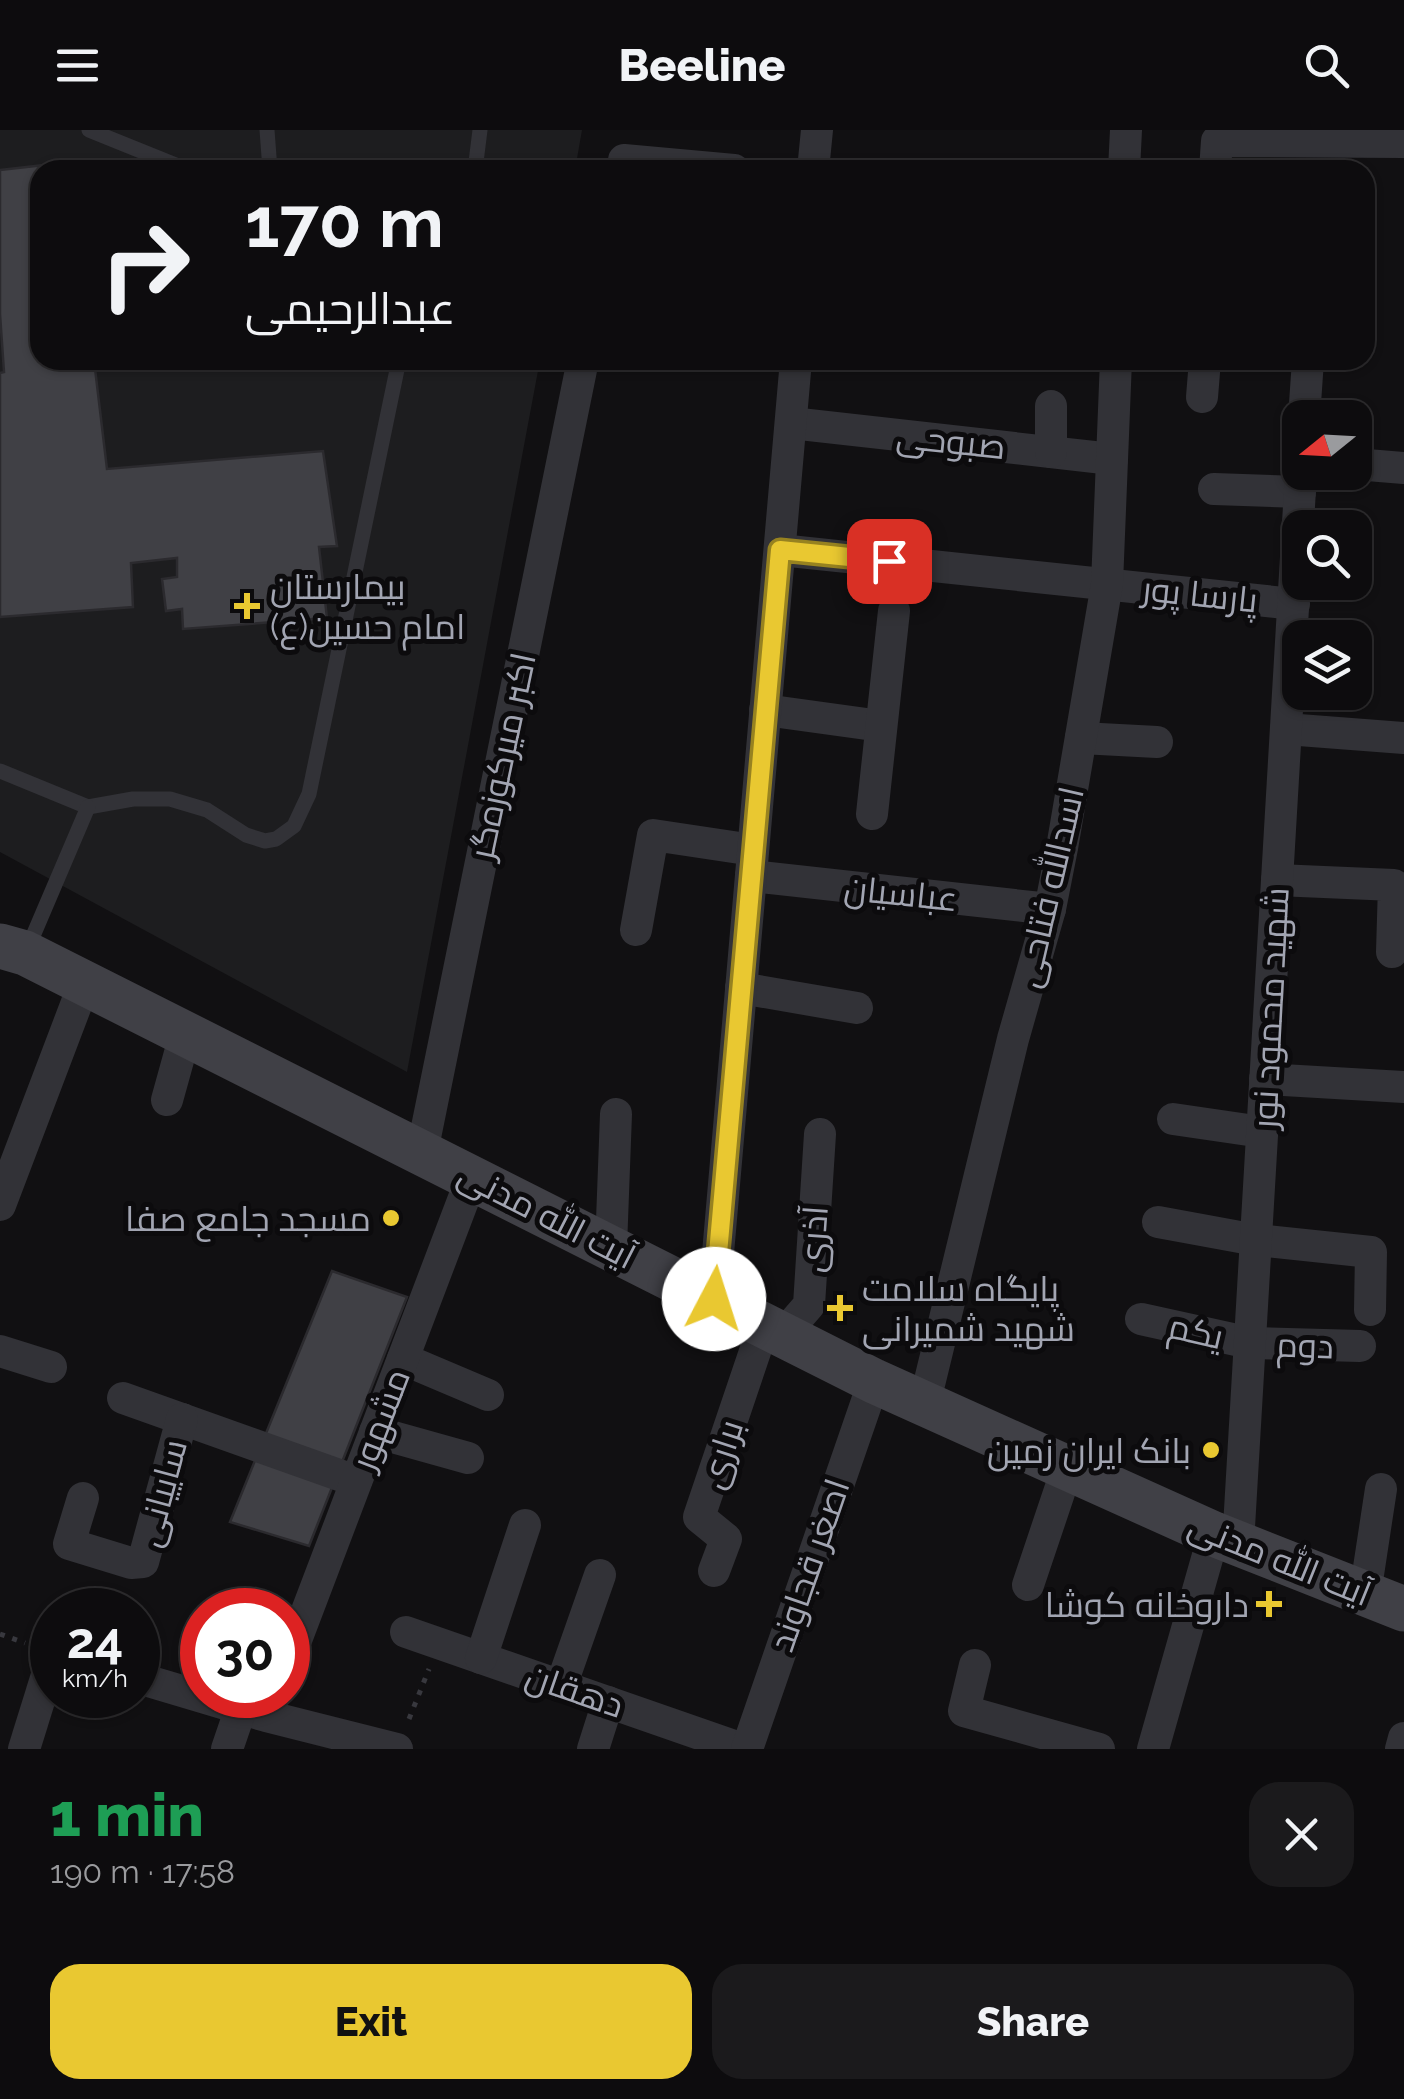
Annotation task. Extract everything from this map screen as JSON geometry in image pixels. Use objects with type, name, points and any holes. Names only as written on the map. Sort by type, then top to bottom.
[{"type":"main road","name":"آیت الله مدنی","points":[[8,943],[924,1405],[1226,1539],[1385,1601]]},
{"type":"street","points":[[814,160],[817,130]]},
{"type":"street","points":[[1124,160],[1126,130]]},
{"type":"street","points":[[1216,160],[1217,141],[1320,155],[1385,138]]},
{"type":"street","points":[[625,154],[666,160]]},
{"type":"street","name":"اکبر میرکوزه‌گر","points":[[422,1152],[581,370]]},
{"type":"street","points":[[714,1299],[795,370]]},
{"type":"street","name":"اسدالله فتاحی","points":[[924,1405],[1013,1039],[1050,908],[1106,584],[1116,370]]},
{"type":"street","points":[[1202,397],[1203,370]]},
{"type":"street","points":[[1305,400],[1307,370]]},
{"type":"street","points":[[1050,452],[1051,406]]},
{"type":"street","name":"صبوحی","points":[[791,424],[1112,458]]},
{"type":"street","points":[[1372,465],[1404,468]]},
{"type":"street","points":[[1214,488],[1282,483]]},
{"type":"street","name":"شهید محمود نور","points":[[1152,1749],[1226,1539],[1250,1344],[1301,490]]},
{"type":"street","name":"پارسا پور","points":[[780,550],[1294,604]]},
{"type":"street","points":[[872,814],[894,611]]},
{"type":"street","points":[[765,710],[881,726]]},
{"type":"street","points":[[1286,729],[1404,738]]},
{"type":"street","points":[[1081,738],[1156,742]]},
{"type":"street","name":"عباسیان","points":[[636,930],[654,834],[752,863],[1050,908]]},
{"type":"street","points":[[1277,880],[1394,885],[1392,952]]},
{"type":"street","points":[[0,1205],[84,984]]},
{"type":"street","points":[[741,988],[857,1008]]},
{"type":"street","points":[[168,1100],[185,1035]]},
{"type":"street","points":[[1265,1079],[1404,1087]]},
{"type":"street","points":[[611,1247],[616,1114]]},
{"type":"street","points":[[1173,1119],[1262,1132]]},
{"type":"street","name":"آذری","points":[[774,1330],[809,1305],[820,1134]]},
{"type":"street","name":"مشهور","points":[[310,1603],[472,1177]]},
{"type":"street","points":[[1158,1222],[1256,1240],[1371,1252],[1370,1310]]},
{"type":"street","name":"یکم","points":[[1141,1319],[1250,1344]]},
{"type":"street","name":"براری","points":[[714,1571],[726,1539],[700,1517],[774,1330]]},
{"type":"street","name":"دوم","points":[[1250,1344],[1360,1346]]},
{"type":"street","points":[[0,1351],[51,1367]]},
{"type":"street","points":[[403,1360],[488,1395]]},
{"type":"street","name":"اصغر قجاوند","points":[[745,1749],[874,1381]]},
{"type":"street","name":"ساییانی","points":[[123,1398],[356,1481]]},
{"type":"street","name":"ساییانی","points":[[83,1498],[68,1544],[131,1563],[143,1562],[182,1419]]},
{"type":"street","points":[[375,1432],[468,1458]]},
{"type":"street","points":[[1028,1585],[1067,1469]]},
{"type":"street","points":[[1381,1489],[1385,1601]]},
{"type":"street","points":[[481,1658],[525,1525]]},
{"type":"street","points":[[562,1686],[600,1575]]},
{"type":"street","name":"دهقان","points":[[406,1632],[745,1749]]},
{"type":"street","points":[[975,1665],[964,1711],[1004,1736],[1099,1749]]},
{"type":"street","points":[[594,1749],[608,1702]]},
{"type":"street","points":[[25,1749],[34,1718]]},
{"type":"street","points":[[227,1749],[252,1718]]},
{"type":"street","points":[[310,1718],[401,1740]]},
{"type":"street","points":[[1401,1749],[1404,1738]]},
{"type":"lane","points":[[89,130],[163,160]]},
{"type":"lane","points":[[267,130],[269,160]]},
{"type":"lane","points":[[476,160],[480,130]]},
{"type":"lane","points":[[0,772],[88,807],[132,799],[170,799],[207,810],[254,840],[276,840],[294,826],[309,794],[397,370]]},
{"type":"lane","points":[[8,943],[88,807]]},
{"type":"path","points":[[401,1740],[439,1643]]},
{"type":"shaded area","name":"بیمارستان امام حسین(ع)","points":[[0,130],[582,130],[577,160],[30,160],[30,370],[538,370],[407,1072],[0,852]]},
{"type":"building","points":[[30,167],[30,370],[95,370],[107,469],[323,451],[337,546],[319,547],[327,618],[183,629],[182,609],[166,611],[162,579],[177,577],[177,558],[131,563],[133,607],[0,617],[0,373],[4,372],[0,170]]},
{"type":"building","points":[[332,1271],[407,1297],[309,1546],[230,1522]]},
{"type":"place","name":"بیمارستان امام حسین(ع)","points":[[247,606]]},
{"type":"place","name":"مسجد جامع صفا","points":[[391,1218]]},
{"type":"place","name":"پایگاه سلامت شهید شمیرانی","points":[[840,1308]]},
{"type":"place","name":"بانک ایران زمین","points":[[1211,1450]]},
{"type":"place","name":"داروخانه کوشا","points":[[1269,1604]]},
{"type":"route","points":[[714,1299],[780,550],[889,561]]}]
